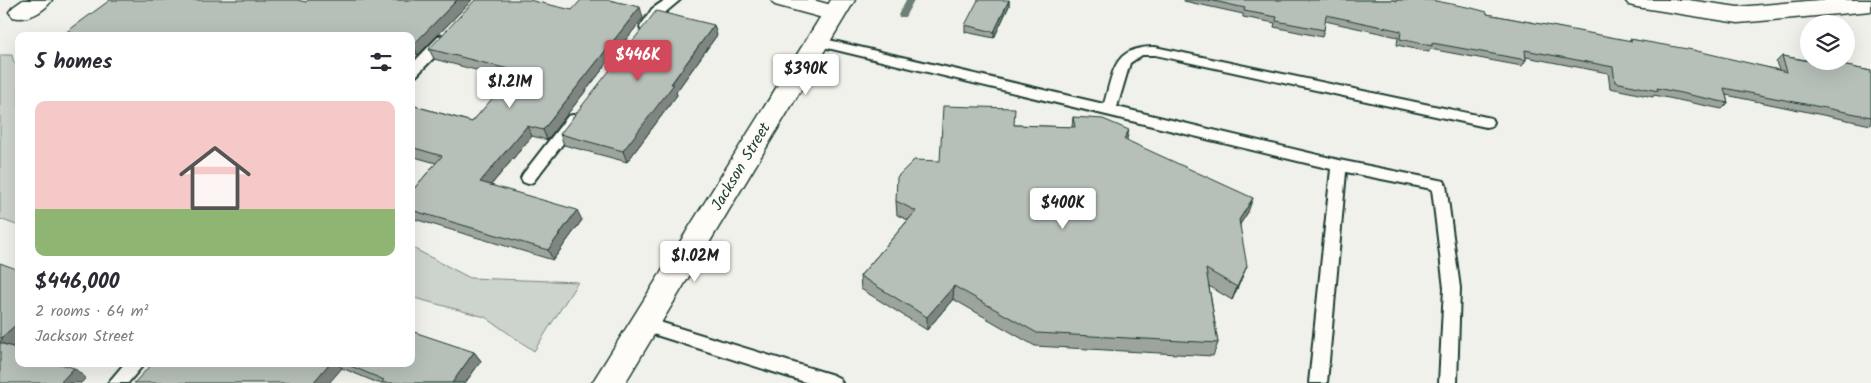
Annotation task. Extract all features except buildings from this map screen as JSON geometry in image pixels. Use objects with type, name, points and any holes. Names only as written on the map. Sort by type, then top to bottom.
[{"type":"main road","points":[[784,0],[839,7]]},
{"type":"main road","points":[[1637,0],[1738,15],[1871,3]]},
{"type":"main road","name":"Jackson Street","points":[[608,383],[816,41],[839,7]]},
{"type":"lane","points":[[640,35],[657,12],[674,0]]},
{"type":"lane","points":[[415,69],[456,26]]},
{"type":"lane","points":[[816,41],[1340,165],[1439,185],[1452,288],[1448,383]]},
{"type":"lane","points":[[1108,110],[1124,61],[1139,51],[1155,51],[1486,122]]},
{"type":"lane","points":[[528,178],[581,110]]},
{"type":"lane","points":[[1318,383],[1340,165]]},
{"type":"lane","points":[[643,324],[833,383]]},
{"type":"lane","points":[[116,383],[132,367]]},
{"type":"shaded area","points":[[0,55],[12,55],[15,64],[15,225],[0,219]]},
{"type":"shaded area","points":[[415,249],[470,278],[578,282],[534,351],[485,317],[415,298]]},
{"type":"waterway","points":[[902,15],[910,0]]}]
